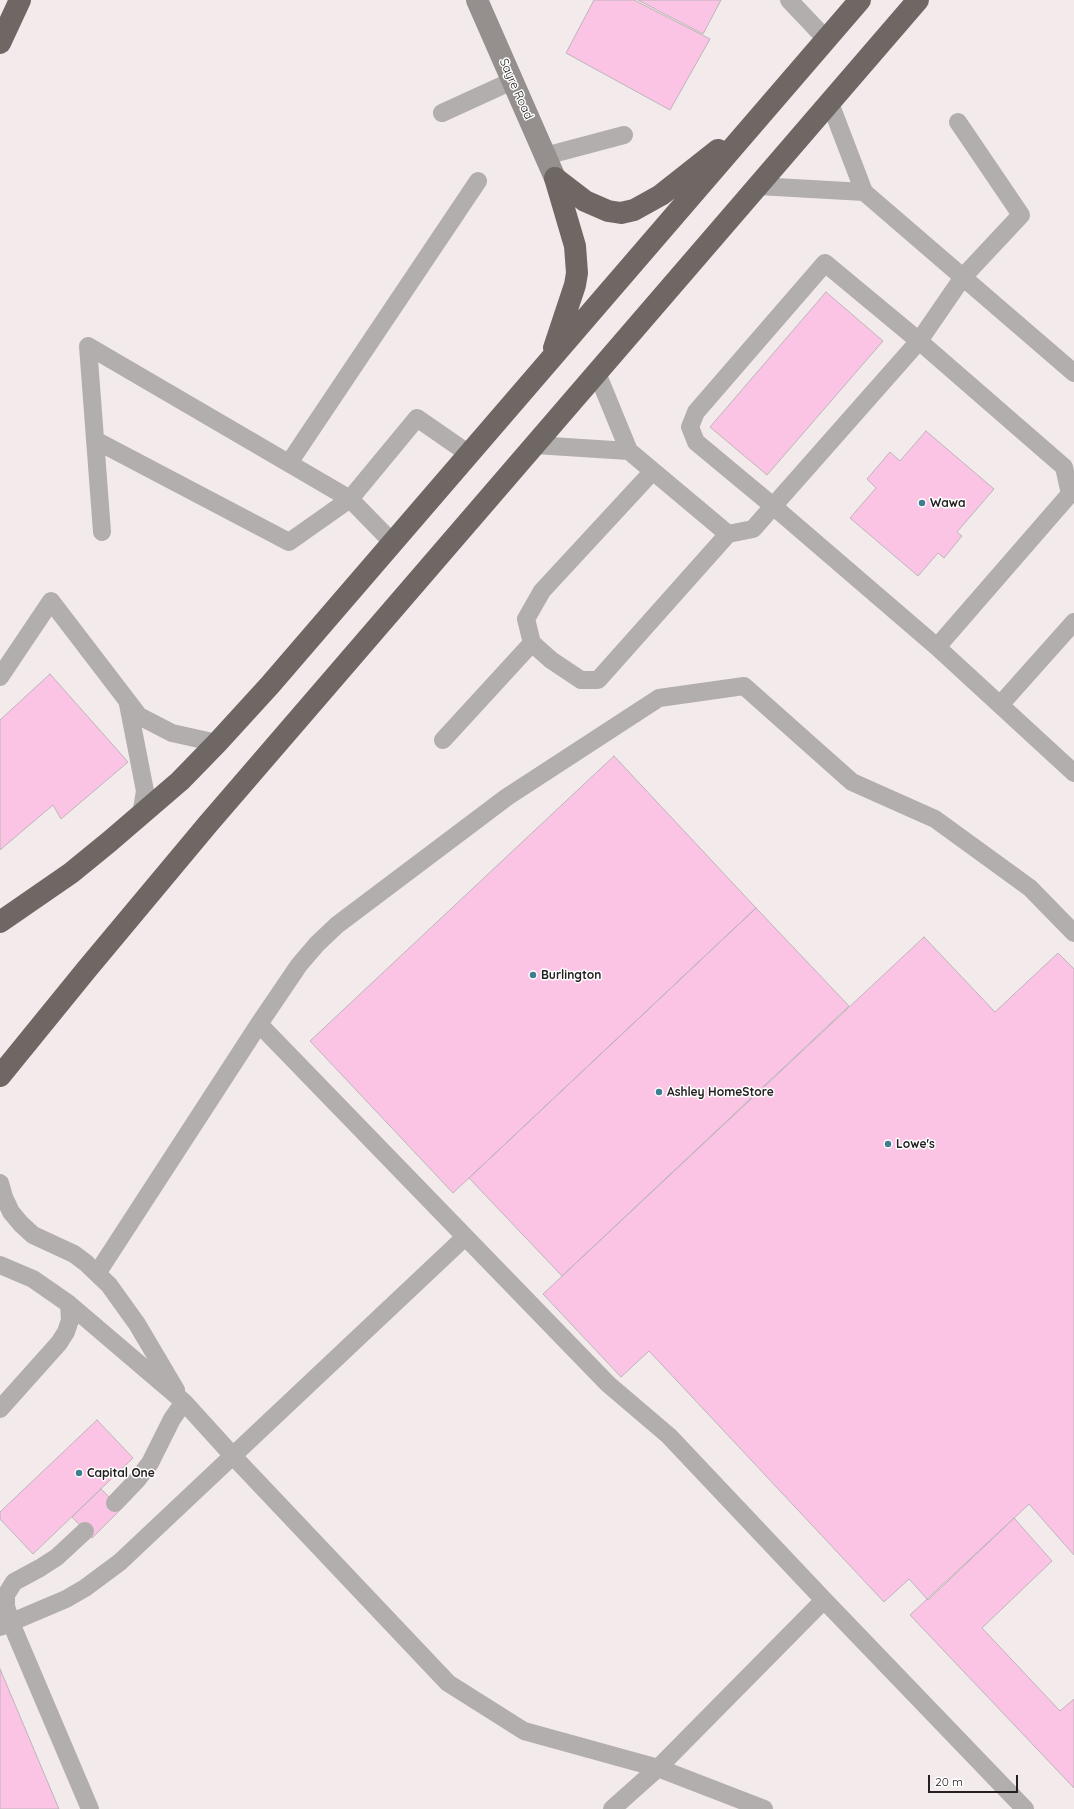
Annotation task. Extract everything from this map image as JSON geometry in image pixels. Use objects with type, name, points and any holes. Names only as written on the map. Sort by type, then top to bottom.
[{"type":"highway","points":[[0,43],[20,0]]},
{"type":"highway","points":[[0,922],[71,873],[180,781],[217,743],[270,685],[860,0]]},
{"type":"highway","points":[[0,1076],[208,824],[918,0]]},
{"type":"highway","points":[[555,178],[572,192],[596,207],[621,213],[634,210],[661,194],[758,118]]},
{"type":"highway","points":[[550,359],[576,284],[577,273],[575,246],[555,178]]},
{"type":"street","name":"Sayre Road","points":[[477,0],[555,178]]},
{"type":"lane","points":[[788,0],[826,39]]},
{"type":"lane","points":[[442,113],[512,81]]},
{"type":"lane","points":[[830,103],[864,192],[1074,373]]},
{"type":"lane","points":[[653,471],[542,591],[526,619],[532,643],[551,660],[581,680],[598,680],[728,534],[753,529],[919,341],[963,277],[1021,215],[958,122]]},
{"type":"lane","points":[[545,156],[624,135]]},
{"type":"lane","points":[[288,463],[478,181]]},
{"type":"lane","points":[[758,186],[864,192]]},
{"type":"lane","points":[[937,647],[1070,494],[1064,467],[919,341],[825,264],[696,412],[690,427],[696,442],[937,647],[1074,773]]},
{"type":"lane","points":[[102,532],[88,346],[350,499],[392,542]]},
{"type":"lane","points":[[597,373],[629,451],[728,534]]},
{"type":"lane","points":[[95,440],[289,542],[350,499],[417,418],[469,454]]},
{"type":"lane","points":[[535,445],[629,451]]},
{"type":"lane","points":[[0,677],[51,601],[139,716],[172,733],[217,743]]},
{"type":"lane","points":[[1000,705],[1074,622]]},
{"type":"lane","points":[[443,740],[532,643]]},
{"type":"lane","points":[[98,1272],[259,1024],[299,966],[317,944],[338,924],[507,797],[659,698],[744,686],[852,782],[935,819],[1030,888],[1074,933]]},
{"type":"lane","points":[[128,703],[145,791],[141,815]]},
{"type":"lane","points":[[259,1024],[608,1384],[669,1436],[1025,1809]]},
{"type":"lane","points":[[0,1183],[4,1197],[11,1212],[33,1235],[74,1254],[98,1272],[122,1301],[184,1402]]},
{"type":"lane","points":[[5,1625],[66,1599],[102,1577],[120,1562],[465,1237]]},
{"type":"lane","points":[[0,1265],[33,1279],[69,1304],[184,1402],[233,1456],[448,1683],[524,1731],[658,1768],[764,1809]]},
{"type":"lane","points":[[0,1409],[50,1354],[66,1332],[70,1320],[69,1304]]},
{"type":"lane","points":[[115,1503],[137,1480],[150,1463],[172,1419],[184,1402]]},
{"type":"lane","points":[[85,1531],[57,1556],[40,1568],[14,1582],[6,1595],[5,1625],[90,1809]]},
{"type":"lane","points":[[612,1809],[658,1768],[824,1600]]},
{"type":"building","points":[[594,0],[634,0],[710,39],[670,110],[566,53]]},
{"type":"building","points":[[638,0],[721,0],[703,34]]},
{"type":"building","points":[[826,292],[883,341],[767,475],[710,427]]},
{"type":"building","name":"Wawa","points":[[926,431],[994,489],[957,532],[962,536],[944,558],[938,553],[918,576],[850,518],[876,488],[867,479],[890,452],[900,461]]},
{"type":"building","points":[[50,674],[128,762],[61,819],[53,805],[0,850],[0,720]]},
{"type":"building","name":"Burlington","points":[[614,756],[756,908],[453,1193],[310,1041]]},
{"type":"building","name":"Ashley HomeStore","points":[[756,908],[849,1006],[562,1276],[469,1178]]},
{"type":"building","name":"Lowe's","points":[[924,937],[995,1012],[1058,953],[1074,969],[1074,1555],[1029,1504],[928,1600],[909,1579],[884,1602],[649,1351],[621,1377],[543,1294]]},
{"type":"building","name":"Capital One","points":[[97,1420],[133,1458],[33,1554],[0,1519],[0,1512]]},
{"type":"building","points":[[101,1489],[121,1509],[92,1538],[72,1517]]},
{"type":"building","points":[[1014,1518],[1052,1561],[982,1628],[1060,1711],[1074,1699],[1074,1788],[910,1615]]},
{"type":"building","points":[[0,1669],[59,1809],[0,1809]]},
{"type":"place","name":"Wawa","points":[[922,503]]},
{"type":"place","name":"Burlington","points":[[533,975]]},
{"type":"place","name":"Ashley HomeStore","points":[[659,1092]]},
{"type":"place","name":"Lowe's","points":[[888,1144]]},
{"type":"place","name":"Capital One","points":[[79,1473]]}]
